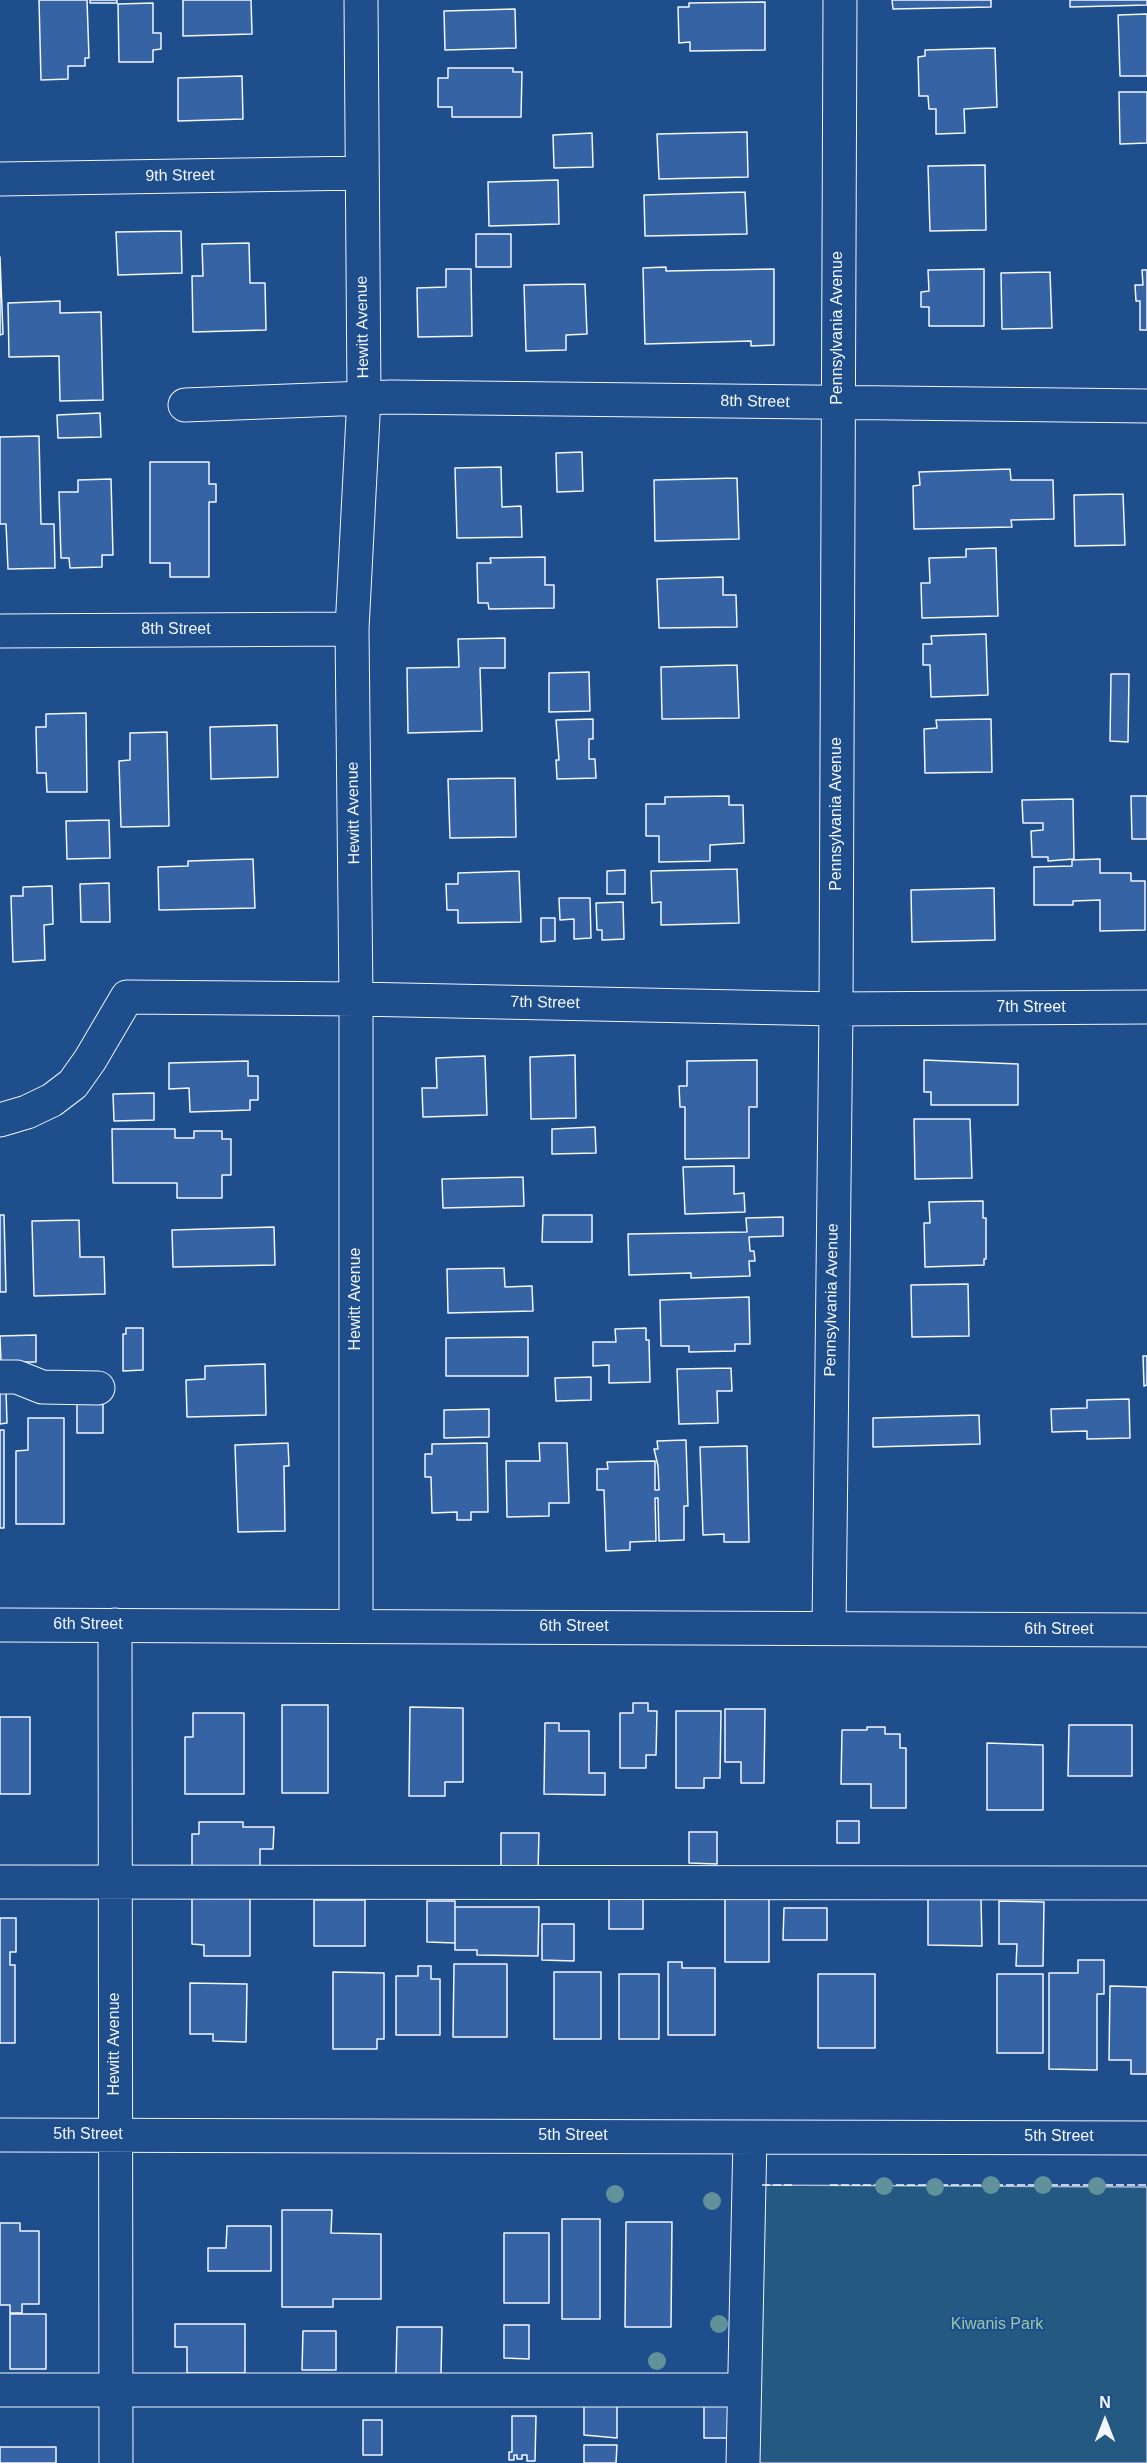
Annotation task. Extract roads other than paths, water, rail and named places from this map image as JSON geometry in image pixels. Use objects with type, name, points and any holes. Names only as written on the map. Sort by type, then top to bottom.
[{"type":"street","name":"Hewitt Avenue","points":[[356,1626],[356,999],[352,629],[364,398],[361,0]]},
{"type":"street","name":"Pennsylvania Avenue","points":[[829,1628],[836,1009],[840,0]]},
{"type":"street","name":"9th Street","points":[[0,178],[361,173]]},
{"type":"street","name":"8th Street","points":[[185,405],[364,398],[1147,406]]},
{"type":"street","name":"8th Street","points":[[0,631],[352,629]]},
{"type":"street","name":"7th Street","points":[[0,1120],[27,1112],[52,1100],[73,1084],[127,997],[356,999],[836,1009],[1147,1007]]},
{"type":"street","points":[[0,1377],[17,1377],[42,1387],[98,1388]]},
{"type":"street","name":"6th Street","points":[[0,1625],[1147,1630]]},
{"type":"street","name":"Hewitt Avenue","points":[[115,1625],[116,2463]]},
{"type":"street","points":[[0,1882],[1147,1883]]},
{"type":"street","name":"5th Street","points":[[0,2134],[1147,2138]]},
{"type":"street","points":[[743,2463],[750,2137]]},
{"type":"street","points":[[0,2390],[744,2390]]},
{"type":"park label","name":"Kiwanis Park","points":[[997,2325]]}]
